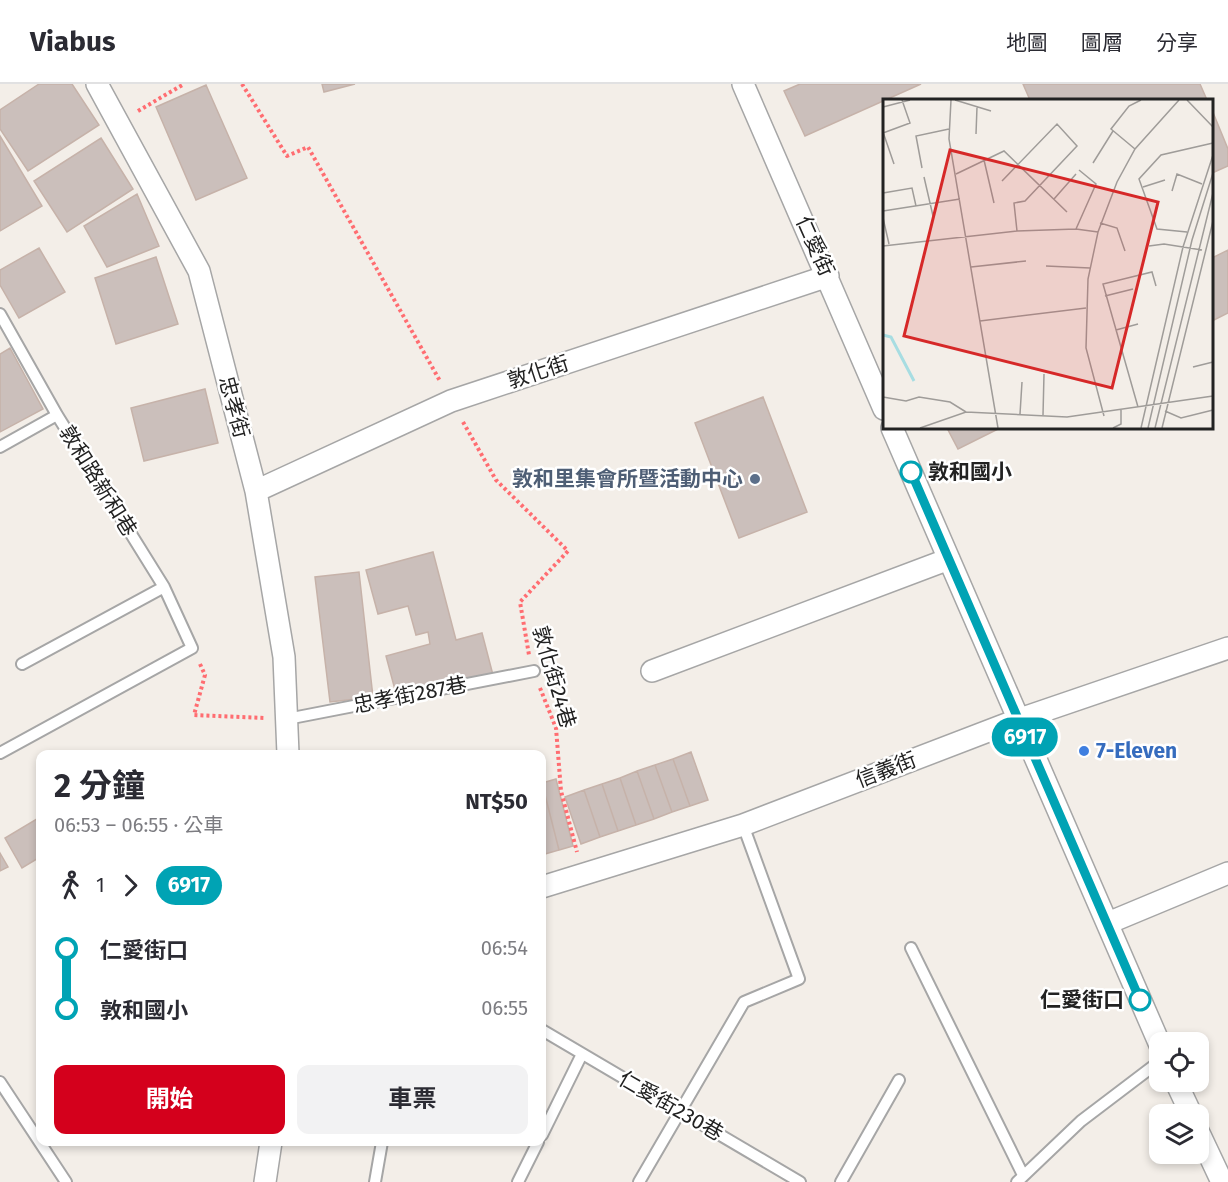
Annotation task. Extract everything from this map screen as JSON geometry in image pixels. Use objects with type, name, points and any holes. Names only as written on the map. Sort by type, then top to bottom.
[{"type":"street","name":"忠孝街","points":[[97,84],[199,272],[256,491],[284,657],[288,750]]},
{"type":"street","name":"仁愛街","points":[[743,84],[883,404]]},
{"type":"street","name":"敦化街","points":[[256,491],[451,400],[828,276]]},
{"type":"street","points":[[892,429],[1154,1032]]},
{"type":"street","points":[[652,671],[949,559]]},
{"type":"street","name":"信義街","points":[[546,887],[743,825],[1017,720],[1228,648]]},
{"type":"street","points":[[1108,923],[1228,873]]},
{"type":"street","points":[[265,1182],[270,1146]]},
{"type":"street","points":[[1209,1154],[1222,1182]]},
{"type":"lane","name":"敦和路新和巷","points":[[0,314],[57,416],[164,587],[192,648]]},
{"type":"lane","points":[[0,447],[57,416]]},
{"type":"lane","points":[[22,664],[164,587]]},
{"type":"lane","points":[[0,753],[192,648]]},
{"type":"lane","name":"忠孝街287巷","points":[[287,719],[534,671]]},
{"type":"lane","points":[[639,1182],[744,1002],[798,979],[743,825]]},
{"type":"lane","points":[[911,948],[1020,1179],[1081,1120],[1149,1069]]},
{"type":"lane","name":"仁愛街230巷","points":[[546,1032],[800,1182]]},
{"type":"lane","points":[[546,1127],[582,1054]]},
{"type":"lane","points":[[841,1182],[898,1080]]},
{"type":"lane","points":[[0,1082],[36,1137]]},
{"type":"lane","points":[[42,1146],[66,1182]]},
{"type":"lane","points":[[375,1182],[381,1146]]},
{"type":"lane","points":[[518,1182],[536,1146]]},
{"type":"path","points":[[119,122],[184,84]]},
{"type":"path","name":"敦化街24巷","points":[[242,84],[287,156],[308,147],[496,480],[568,551],[520,602],[527,647],[556,728],[561,791],[583,876]]},
{"type":"path","points":[[192,648],[205,675],[194,715],[287,719]]},
{"type":"building","points":[[39,84],[72,84],[99,125],[28,171],[0,129],[0,110]]},
{"type":"building","points":[[322,84],[355,84],[324,92]]},
{"type":"building","points":[[800,84],[921,84],[883,99],[883,101],[805,136],[784,91]]},
{"type":"building","points":[[1023,84],[1200,84],[1207,99],[1030,99]]},
{"type":"building","points":[[206,85],[247,178],[196,200],[156,107]]},
{"type":"building","points":[[1213,112],[1228,149],[1228,166],[1213,173]]},
{"type":"building","points":[[0,136],[42,206],[0,231]]},
{"type":"building","points":[[101,138],[133,189],[67,232],[34,181]]},
{"type":"building","points":[[137,194],[159,246],[107,267],[84,226]]},
{"type":"building","points":[[39,248],[65,292],[19,318],[0,285],[0,270]]},
{"type":"building","points":[[1228,250],[1228,313],[1213,320],[1213,258]]},
{"type":"building","points":[[156,257],[178,324],[116,344],[95,278]]},
{"type":"building","points":[[10,348],[43,409],[0,432],[0,354]]},
{"type":"building","points":[[205,389],[218,443],[144,461],[131,408]]},
{"type":"building","name":"敦和里集會所暨活動中心","points":[[763,397],[807,512],[739,538],[695,423]]},
{"type":"building","points":[[948,429],[998,429],[958,449]]},
{"type":"building","points":[[433,552],[456,640],[482,633],[493,675],[398,701],[386,656],[430,644],[428,632],[416,635],[408,606],[378,614],[366,570]]},
{"type":"building","points":[[359,572],[373,697],[330,702],[315,577]]},
{"type":"building","points":[[691,752],[708,800],[690,806],[673,759]]},
{"type":"building","points":[[673,759],[690,806],[672,812],[655,765]]},
{"type":"building","points":[[655,765],[672,812],[654,819],[637,771]]},
{"type":"building","points":[[637,771],[654,819],[636,825],[620,778]]},
{"type":"building","points":[[620,778],[636,825],[618,831],[602,784]]},
{"type":"building","points":[[556,779],[573,846],[559,850],[546,799],[546,782]]},
{"type":"building","points":[[602,784],[618,831],[600,837],[584,790]]},
{"type":"building","points":[[584,790],[600,837],[581,844],[565,797]]},
{"type":"building","points":[[546,799],[559,850],[546,854]]},
{"type":"building","points":[[36,819],[36,859],[22,868],[5,838]]},
{"type":"building","points":[[0,853],[8,867],[0,871]]},
{"type":"bus line","name":"6917","points":[[911,472],[1140,1000]]},
{"type":"place","name":"敦和國小","points":[[911,472]]},
{"type":"place","name":"敦和里集會所暨活動中心","points":[[755,479]]},
{"type":"place","name":"7-Eleven","points":[[1084,751]]},
{"type":"place","name":"仁愛街口","points":[[1140,1000]]}]
